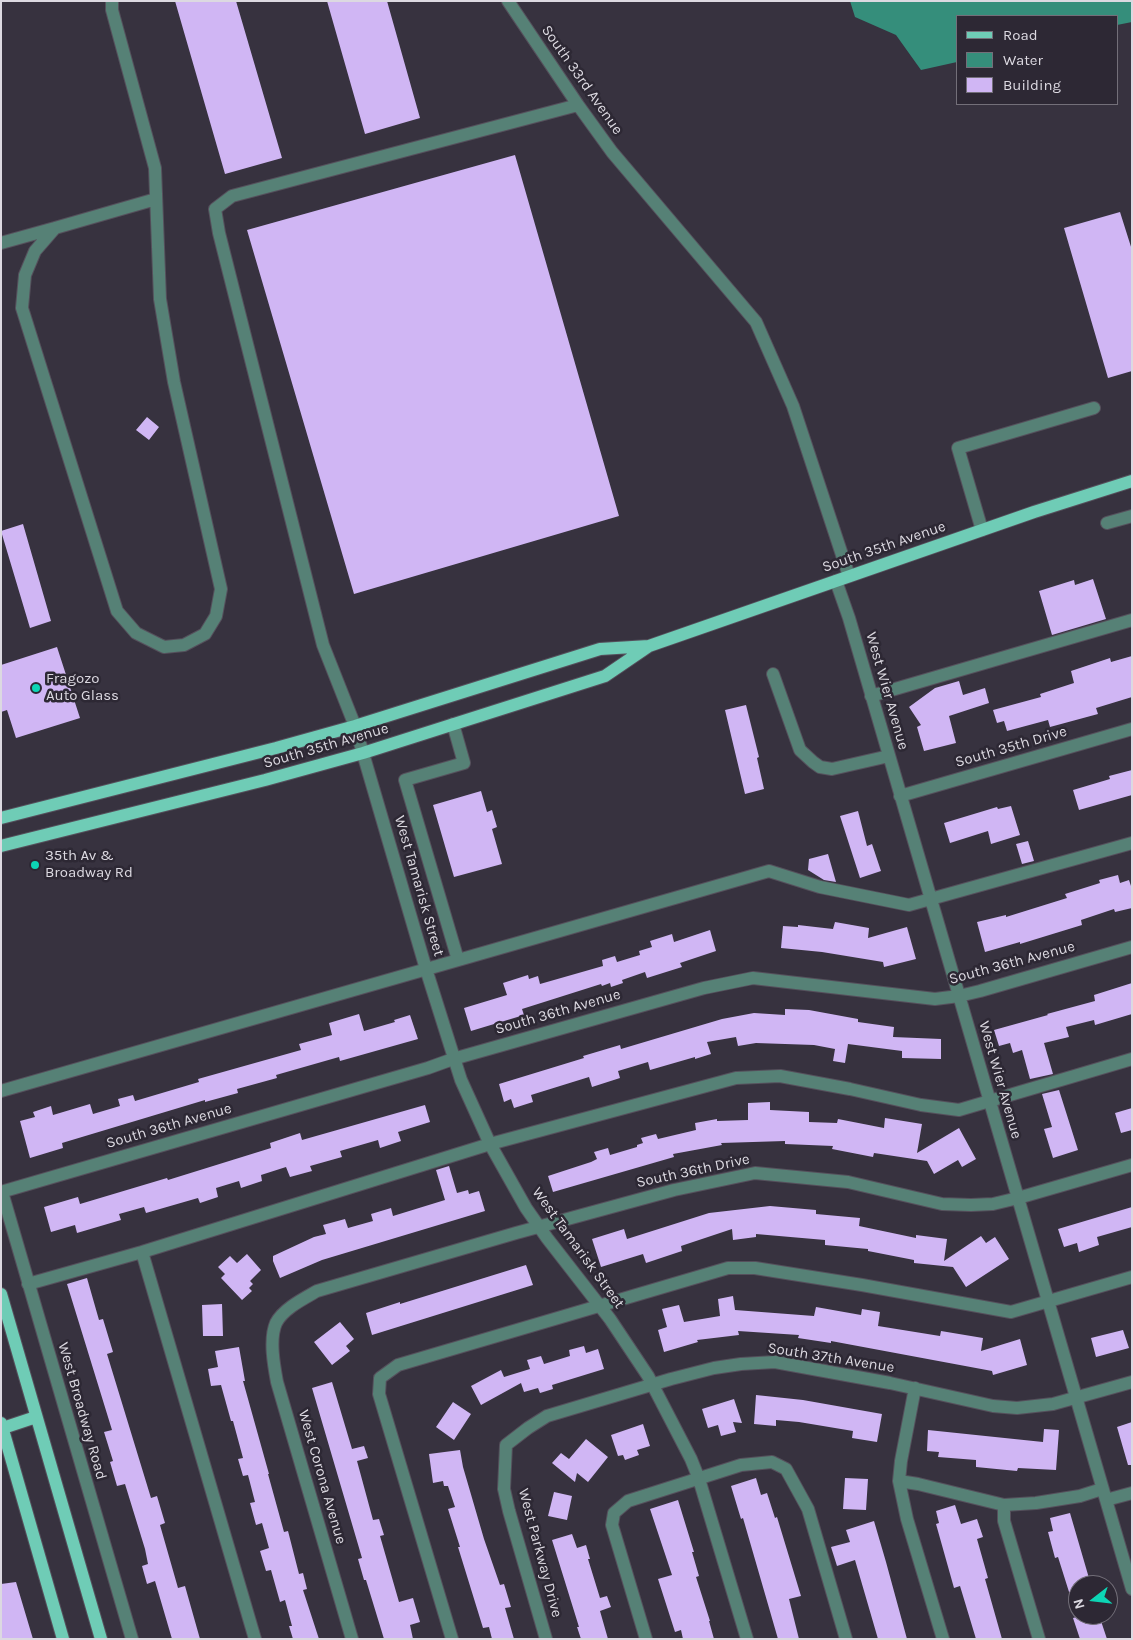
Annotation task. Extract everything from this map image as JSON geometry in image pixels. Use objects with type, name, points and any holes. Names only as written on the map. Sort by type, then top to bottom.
[{"type":"main road","name":"South 35th Avenue","points":[[1,846],[265,780],[363,753],[605,676],[649,646],[982,530],[1132,481]]},
{"type":"main road","name":"South 35th Avenue","points":[[1,818],[355,726],[600,649],[649,646]]},
{"type":"main road","points":[[1,1294],[101,1639]]},
{"type":"main road","points":[[36,1417],[2,1425],[63,1639]]},
{"type":"street","points":[[55,228],[35,251],[25,275],[22,308],[118,611],[136,633],[164,647],[184,645],[205,634],[216,616],[221,589],[174,382],[160,299],[155,168],[112,10],[112,1]]},
{"type":"street","name":"South 33rd Avenue","points":[[508,1],[612,152],[756,322],[793,406],[849,576]]},
{"type":"street","name":"West Tamarisk Street","points":[[578,104],[232,196],[215,209],[219,233],[323,646],[355,726],[453,1059],[490,1144],[526,1208],[599,1306],[653,1385],[691,1459],[699,1479],[747,1639]]},
{"type":"street","points":[[1,244],[156,199]]},
{"type":"street","points":[[982,530],[958,448],[1094,408]]},
{"type":"street","points":[[1107,523],[1132,516]]},
{"type":"street","name":"West Wier Avenue","points":[[836,581],[872,696],[1132,1589]]},
{"type":"street","points":[[872,696],[1132,620]]},
{"type":"street","points":[[773,674],[800,750],[812,762],[820,767],[832,769],[889,756]]},
{"type":"street","points":[[452,724],[464,763],[405,780],[458,960]]},
{"type":"street","name":"South 35th Drive","points":[[900,796],[1132,729]]},
{"type":"street","points":[[1,1091],[768,871],[820,887],[909,905],[1132,843]]},
{"type":"street","name":"South 36th Avenue","points":[[1,1192],[428,1068],[453,1059],[704,988],[753,978],[935,999],[959,996],[1132,946]]},
{"type":"street","points":[[28,1284],[142,1252],[490,1144],[736,1078],[780,1076],[921,1105],[959,1110],[1132,1059]]},
{"type":"street","name":"South 36th Drive","points":[[276,1323],[286,1311],[316,1291],[674,1190],[754,1173],[848,1182],[942,1204],[971,1205],[993,1204],[1018,1198],[1132,1165]]},
{"type":"street","name":"West Broadway Road","points":[[1,1192],[132,1639]]},
{"type":"street","points":[[142,1252],[255,1639]]},
{"type":"street","points":[[452,1639],[379,1394],[380,1378],[398,1365],[728,1268],[754,1268],[1011,1312],[1132,1277]]},
{"type":"street","name":"West Corona Avenue","points":[[276,1323],[273,1361],[277,1382],[352,1639]]},
{"type":"street","name":"South 37th Avenue","points":[[506,1445],[547,1416],[714,1368],[741,1364],[774,1362],[915,1388],[993,1406],[1017,1408],[1053,1404],[1132,1382]]},
{"type":"street","points":[[915,1388],[899,1481],[907,1519],[943,1639]]},
{"type":"street","name":"West Parkway Drive","points":[[506,1445],[504,1488],[507,1504],[546,1639]]},
{"type":"street","points":[[646,1639],[612,1525],[614,1513],[628,1501],[742,1466],[772,1462],[786,1469],[808,1509],[846,1639]]},
{"type":"street","points":[[899,1481],[1004,1505],[1036,1503],[1080,1496],[1132,1493]]},
{"type":"street","points":[[1004,1505],[1004,1521],[1039,1639]]},
{"type":"water","points":[[850,1],[1132,1],[1132,22],[1118,25],[1118,15],[956,15],[956,62],[921,70],[896,35],[855,17]]},
{"type":"building","points":[[175,1],[236,1],[282,158],[225,174]]},
{"type":"building","points":[[327,1],[387,1],[420,118],[365,134]]},
{"type":"building","points":[[515,155],[619,516],[354,594],[247,230]]},
{"type":"building","points":[[1120,212],[1132,250],[1132,371],[1108,378],[1064,228]]},
{"type":"building","points":[[147,417],[159,427],[149,440],[136,430]]},
{"type":"building","points":[[23,524],[51,621],[30,628],[1,531]]},
{"type":"building","points":[[1093,579],[1106,619],[1052,635],[1039,591],[1074,580],[1075,585]]},
{"type":"building","name":"Fragozo Auto Glass","points":[[57,647],[80,718],[16,738],[7,710],[1,712],[1,665]]},
{"type":"building","points":[[1132,656],[1132,697],[1096,708],[1098,714],[1050,727],[1048,720],[1007,731],[1004,721],[997,723],[993,710],[1041,697],[1040,694],[1074,683],[1071,671],[1110,658],[1111,662]]},
{"type":"building","points":[[959,681],[963,695],[985,688],[989,703],[949,716],[956,743],[924,751],[917,727],[921,725],[909,707],[935,688]]},
{"type":"building","points":[[746,705],[759,757],[757,758],[764,789],[745,794],[725,710]]},
{"type":"building","points":[[1132,770],[1132,795],[1079,810],[1073,790],[1110,779],[1109,776]]},
{"type":"building","points":[[481,791],[487,812],[492,810],[497,827],[492,829],[502,864],[454,877],[433,805]]},
{"type":"building","points":[[1011,806],[1020,835],[991,844],[988,831],[950,843],[944,823],[997,807],[998,809]]},
{"type":"building","points":[[858,811],[867,846],[872,844],[881,871],[860,878],[840,816]]},
{"type":"building","points":[[1028,841],[1034,861],[1022,864],[1016,844]]},
{"type":"building","points":[[828,854],[836,882],[824,880],[808,870],[809,859]]},
{"type":"building","points":[[1118,875],[1120,883],[1129,880],[1132,889],[1132,908],[1115,912],[1114,909],[1081,920],[1082,925],[1020,944],[1020,942],[985,952],[977,922],[1006,915],[1006,917],[1067,898],[1065,894],[1100,883],[1099,880]]},
{"type":"building","points":[[835,922],[869,928],[868,938],[907,927],[916,959],[884,967],[883,962],[822,952],[781,948],[783,926],[798,927],[798,925],[833,929]]},
{"type":"building","points":[[710,930],[716,951],[680,963],[682,967],[647,978],[645,972],[622,980],[623,983],[611,987],[610,983],[602,986],[601,984],[522,1009],[524,1015],[471,1031],[464,1008],[507,995],[503,983],[528,975],[529,979],[538,976],[540,984],[603,966],[602,960],[615,956],[617,962],[640,955],[639,951],[652,947],[650,941],[672,934],[674,942]]},
{"type":"building","points":[[1132,983],[1132,1014],[1095,1025],[1094,1020],[1066,1027],[1069,1037],[1044,1043],[1053,1074],[1030,1079],[1022,1050],[1013,1053],[1010,1043],[999,1046],[994,1030],[1095,1001],[1094,995]]},
{"type":"building","points":[[785,1009],[809,1010],[858,1019],[858,1022],[894,1027],[893,1037],[941,1039],[941,1059],[902,1058],[902,1051],[848,1044],[845,1063],[833,1061],[835,1049],[814,1045],[756,1043],[738,1046],[736,1037],[707,1042],[711,1054],[695,1059],[695,1057],[650,1070],[648,1062],[618,1071],[620,1078],[592,1087],[589,1077],[531,1095],[533,1102],[514,1108],[511,1099],[504,1102],[499,1084],[584,1058],[583,1056],[620,1045],[621,1049],[722,1019],[754,1013],[785,1015]]},
{"type":"building","points":[[359,1014],[364,1031],[395,1022],[394,1020],[410,1015],[418,1039],[340,1061],[339,1057],[276,1075],[277,1078],[237,1089],[238,1093],[205,1102],[205,1100],[62,1143],[63,1148],[30,1158],[20,1121],[35,1117],[33,1112],[51,1106],[53,1115],[90,1104],[93,1114],[120,1106],[118,1099],[133,1095],[135,1101],[199,1082],[198,1079],[301,1050],[299,1044],[332,1035],[329,1023]]},
{"type":"building","points":[[1059,1090],[1078,1150],[1053,1158],[1044,1129],[1052,1127],[1042,1094]]},
{"type":"building","points":[[770,1102],[770,1110],[809,1112],[809,1122],[837,1123],[838,1119],[884,1128],[885,1118],[922,1124],[917,1153],[959,1128],[976,1159],[962,1167],[958,1160],[934,1174],[927,1161],[874,1153],[873,1157],[832,1149],[833,1146],[785,1144],[785,1141],[721,1143],[722,1145],[673,1154],[674,1157],[553,1192],[548,1176],[597,1159],[594,1152],[608,1148],[610,1155],[637,1147],[637,1145],[643,1143],[641,1138],[656,1134],[658,1139],[696,1130],[695,1123],[717,1119],[717,1121],[748,1120],[748,1103]]},
{"type":"building","points":[[425,1105],[430,1122],[398,1132],[401,1141],[380,1148],[378,1140],[340,1151],[342,1157],[310,1166],[312,1171],[290,1177],[286,1167],[261,1175],[262,1181],[241,1188],[239,1181],[216,1188],[218,1197],[200,1203],[198,1198],[146,1213],[144,1207],[119,1214],[121,1220],[77,1233],[75,1225],[51,1232],[44,1207],[78,1197],[80,1204],[167,1178],[168,1180],[271,1148],[270,1143],[300,1133],[302,1140]]},
{"type":"building","points":[[1132,1108],[1132,1130],[1121,1133],[1115,1113]]},
{"type":"building","points":[[449,1166],[457,1193],[468,1190],[469,1194],[479,1191],[485,1211],[322,1260],[280,1278],[273,1261],[273,1256],[314,1237],[326,1234],[323,1225],[345,1219],[348,1228],[373,1221],[371,1214],[391,1208],[393,1216],[445,1200],[436,1170]]},
{"type":"building","points":[[770,1206],[816,1210],[816,1214],[860,1218],[859,1226],[916,1238],[916,1235],[947,1239],[944,1261],[981,1236],[986,1243],[995,1237],[1009,1259],[966,1287],[953,1267],[914,1263],[914,1260],[868,1251],[868,1249],[825,1245],[825,1240],[756,1234],[756,1237],[733,1240],[732,1229],[681,1246],[682,1251],[646,1263],[643,1254],[601,1267],[592,1239],[624,1229],[627,1239],[709,1213]]},
{"type":"building","points":[[1132,1207],[1132,1227],[1097,1237],[1099,1245],[1079,1252],[1077,1243],[1064,1247],[1058,1229]]},
{"type":"building","points":[[247,1254],[261,1270],[250,1281],[253,1284],[249,1288],[252,1291],[242,1300],[221,1278],[225,1274],[218,1267],[230,1256],[237,1263]]},
{"type":"building","points":[[526,1265],[533,1285],[372,1335],[366,1313]]},
{"type":"building","points":[[87,1278],[99,1320],[103,1319],[113,1352],[107,1354],[151,1498],[157,1496],[165,1523],[160,1525],[178,1588],[185,1586],[200,1639],[172,1639],[155,1581],[147,1584],[142,1566],[148,1564],[145,1549],[125,1484],[117,1486],[110,1462],[113,1461],[104,1432],[112,1430],[67,1284]]},
{"type":"building","points":[[733,1296],[735,1310],[814,1316],[816,1307],[861,1315],[862,1309],[880,1312],[878,1326],[940,1336],[941,1331],[983,1338],[981,1351],[1020,1339],[1027,1365],[993,1375],[992,1371],[831,1341],[831,1343],[798,1338],[799,1335],[738,1331],[739,1335],[697,1340],[698,1342],[664,1352],[658,1330],[667,1327],[662,1309],[679,1305],[684,1322],[720,1316],[718,1299]]},
{"type":"building","points":[[222,1304],[223,1336],[203,1336],[202,1305]]},
{"type":"building","points":[[340,1322],[354,1339],[346,1346],[350,1351],[332,1365],[314,1342]]},
{"type":"building","points":[[1123,1330],[1129,1348],[1096,1357],[1091,1338]]},
{"type":"building","points":[[584,1346],[586,1353],[598,1349],[604,1369],[552,1385],[553,1389],[540,1393],[538,1388],[524,1392],[521,1383],[481,1405],[471,1386],[501,1370],[504,1377],[530,1369],[527,1360],[541,1356],[544,1364],[570,1356],[569,1350]]},
{"type":"building","points":[[239,1347],[245,1381],[243,1381],[268,1474],[284,1532],[288,1531],[299,1574],[303,1573],[307,1589],[303,1590],[319,1639],[293,1639],[289,1626],[292,1626],[285,1600],[280,1602],[271,1570],[266,1571],[260,1551],[269,1548],[262,1523],[256,1525],[250,1503],[255,1502],[248,1475],[243,1476],[238,1459],[243,1458],[233,1421],[231,1421],[221,1385],[211,1386],[208,1369],[218,1367],[215,1351]]},
{"type":"building","points":[[332,1382],[352,1449],[364,1446],[368,1458],[357,1461],[373,1520],[379,1519],[384,1535],[380,1536],[399,1602],[413,1598],[420,1622],[410,1625],[413,1639],[384,1639],[366,1580],[364,1580],[358,1559],[362,1558],[312,1388]]},
{"type":"building","points":[[756,1395],[803,1400],[882,1414],[877,1442],[852,1438],[853,1431],[799,1422],[776,1420],[776,1426],[754,1424]]},
{"type":"building","points":[[734,1399],[742,1423],[733,1422],[736,1432],[721,1436],[718,1425],[708,1428],[702,1409]]},
{"type":"building","points":[[453,1402],[471,1414],[454,1440],[436,1427]]},
{"type":"building","points":[[1132,1422],[1132,1465],[1128,1465],[1117,1427]]},
{"type":"building","points":[[643,1424],[650,1446],[637,1450],[639,1455],[625,1460],[623,1455],[618,1456],[611,1435]]},
{"type":"building","points":[[1044,1429],[1059,1430],[1056,1470],[1018,1468],[1017,1471],[976,1467],[976,1460],[938,1457],[939,1452],[927,1451],[928,1430],[1043,1442]]},
{"type":"building","points":[[586,1439],[608,1457],[588,1482],[577,1473],[575,1482],[552,1463],[561,1453],[569,1459]]},
{"type":"building","points":[[460,1450],[463,1467],[484,1539],[500,1585],[504,1584],[511,1607],[505,1608],[514,1639],[492,1639],[489,1627],[483,1628],[448,1509],[455,1507],[448,1486],[444,1486],[443,1481],[433,1483],[429,1454]]},
{"type":"building","points":[[756,1478],[761,1495],[767,1493],[775,1518],[777,1517],[801,1596],[789,1599],[799,1639],[778,1639],[743,1518],[741,1519],[731,1486]]},
{"type":"building","points":[[845,1478],[868,1479],[866,1510],[843,1509]]},
{"type":"building","points":[[554,1492],[572,1496],[567,1520],[548,1516]]},
{"type":"building","points":[[678,1500],[694,1552],[692,1552],[699,1576],[696,1577],[714,1639],[683,1639],[681,1630],[675,1632],[658,1579],[672,1575],[650,1509]]},
{"type":"building","points":[[955,1505],[961,1524],[977,1519],[983,1537],[977,1539],[988,1578],[985,1579],[1002,1639],[976,1639],[960,1586],[954,1588],[936,1524],[939,1523],[936,1511]]},
{"type":"building","points":[[1070,1513],[1088,1575],[1068,1575],[1068,1589],[1058,1557],[1055,1558],[1048,1532],[1053,1531],[1050,1518]]},
{"type":"building","points":[[874,1521],[907,1639],[878,1639],[855,1560],[837,1566],[831,1547],[850,1542],[846,1530]]},
{"type":"building","points":[[572,1534],[577,1548],[586,1545],[590,1559],[588,1559],[600,1598],[607,1596],[611,1607],[600,1611],[608,1639],[581,1639],[552,1540]]},
{"type":"building","points":[[16,1582],[33,1639],[1,1639],[1,1584]]},
{"type":"building","points":[[1075,1625],[1102,1625],[1107,1639],[1080,1639]]},
{"type":"place","name":"Fragozo Auto Glass","points":[[36,688]]},
{"type":"place","name":"35th Av & Broadway Rd","points":[[35,865]]}]
